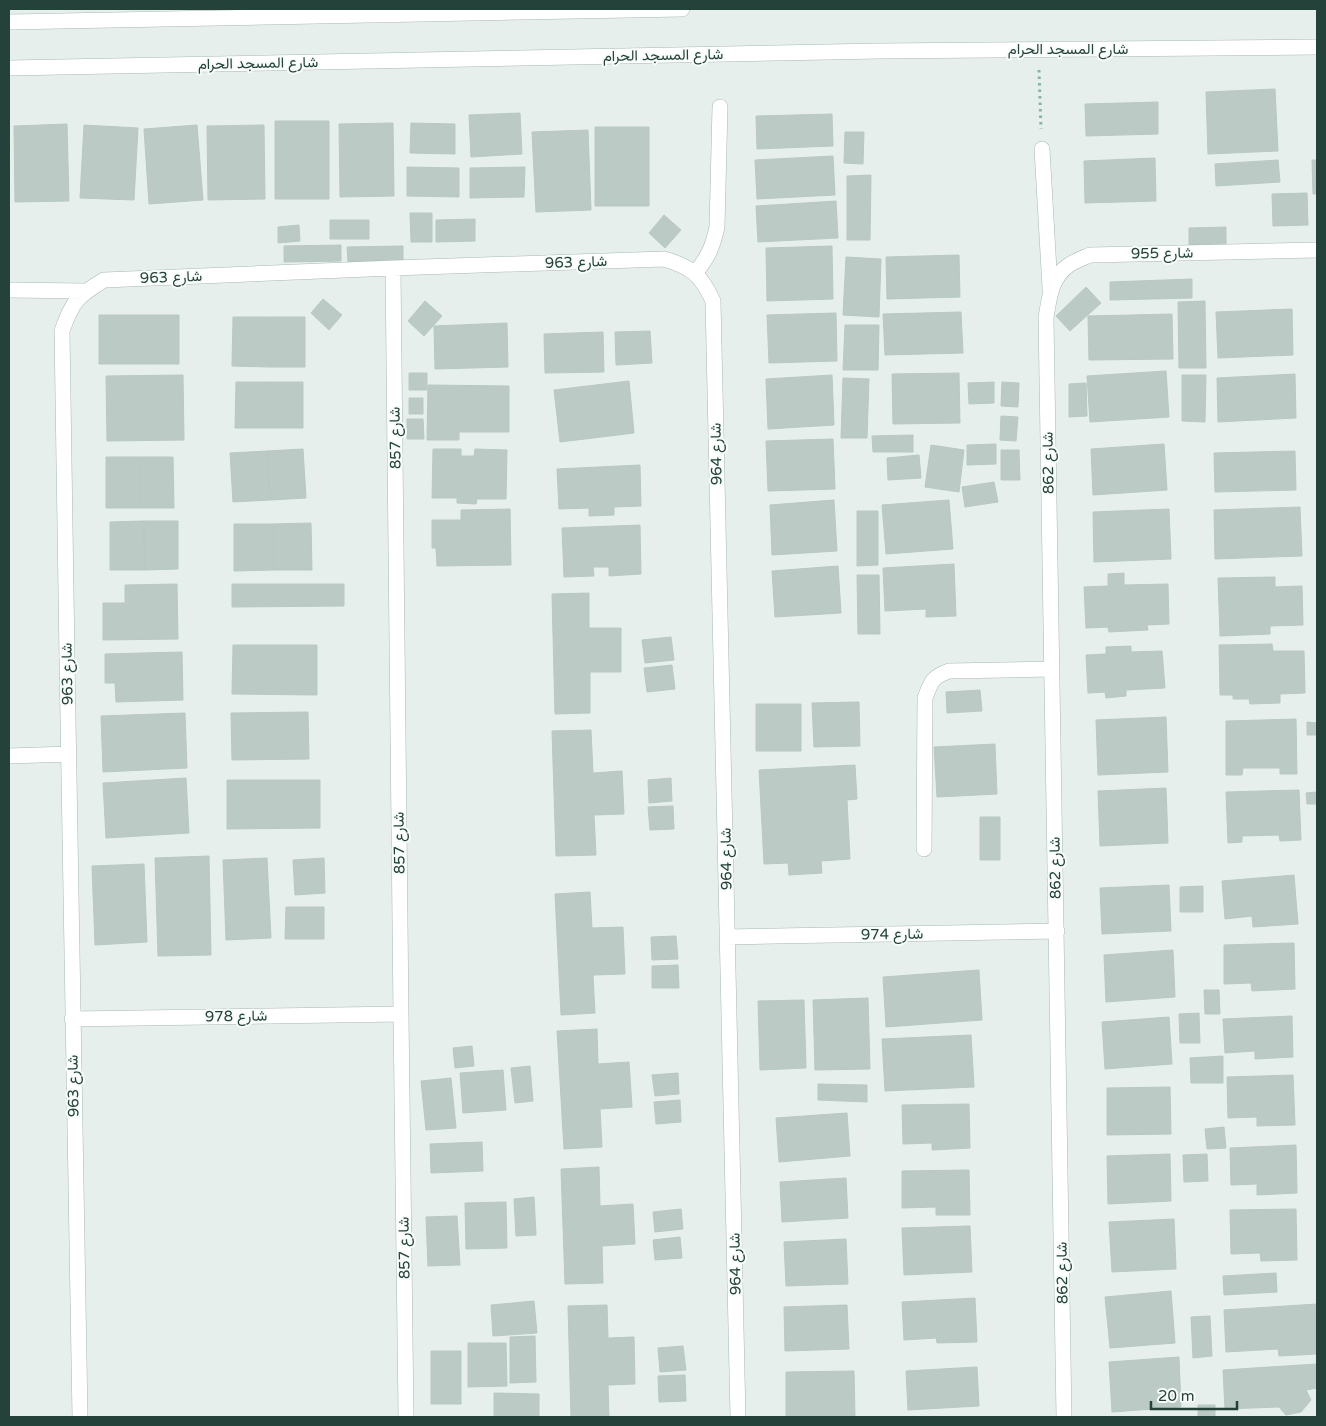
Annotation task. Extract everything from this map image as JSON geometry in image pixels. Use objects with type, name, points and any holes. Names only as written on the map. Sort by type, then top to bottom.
[{"type":"street","points":[[9,22],[682,9]]},
{"type":"street","name":"شارع المسجد الحرام","points":[[9,68],[870,51],[1317,47]]},
{"type":"street","points":[[695,273],[704,262],[713,244],[717,227],[720,107]]},
{"type":"street","points":[[1042,150],[1050,292]]},
{"type":"street","name":"شارع 955","points":[[1046,318],[1050,292],[1057,275],[1068,265],[1090,255],[1317,250]]},
{"type":"street","name":"شارع 963","points":[[80,1417],[62,331],[70,309],[84,291],[104,280],[664,259],[681,264],[695,273],[706,285],[713,301]]},
{"type":"street","name":"شارع 857","points":[[393,268],[406,1417]]},
{"type":"street","points":[[9,290],[84,291]]},
{"type":"street","name":"شارع 964","points":[[713,301],[738,1417]]},
{"type":"street","name":"شارع 862","points":[[1046,318],[1050,669],[1057,931],[1064,1417]]},
{"type":"street","points":[[924,848],[925,698],[930,684],[938,675],[949,671],[1050,669]]},
{"type":"street","points":[[9,756],[69,754]]},
{"type":"street","name":"شارع 974","points":[[727,937],[1057,931]]},
{"type":"street","name":"شارع 978","points":[[72,1019],[401,1014]]},
{"type":"path","points":[[1038,50],[1042,150]]},
{"type":"building","points":[[1275,89],[1278,151],[1208,154],[1206,92]]},
{"type":"building","points":[[1158,102],[1158,134],[1086,136],[1085,104]]},
{"type":"building","points":[[520,113],[522,154],[471,157],[469,115]]},
{"type":"building","points":[[832,114],[833,146],[757,149],[756,116]]},
{"type":"building","points":[[275,121],[329,121],[329,199],[275,199]]},
{"type":"building","points":[[393,123],[394,196],[340,197],[339,124]]},
{"type":"building","points":[[411,123],[455,124],[455,154],[410,153]]},
{"type":"building","points":[[67,124],[69,201],[15,202],[14,126]]},
{"type":"building","points":[[84,125],[138,128],[134,200],[80,198]]},
{"type":"building","points":[[197,125],[203,200],[149,204],[144,129]]},
{"type":"building","points":[[264,125],[265,199],[208,200],[207,126]]},
{"type":"building","points":[[595,127],[649,127],[649,206],[595,206]]},
{"type":"building","points":[[588,130],[591,210],[536,212],[532,132]]},
{"type":"building","points":[[845,132],[864,132],[863,164],[844,163]]},
{"type":"building","points":[[833,156],[835,195],[757,199],[755,160]]},
{"type":"building","points":[[1155,158],[1156,201],[1085,203],[1084,161]]},
{"type":"building","points":[[1278,160],[1280,182],[1216,186],[1215,164]]},
{"type":"building","points":[[1312,160],[1317,160],[1317,194],[1313,194]]},
{"type":"building","points":[[407,167],[459,168],[459,197],[407,196]]},
{"type":"building","points":[[525,167],[524,197],[470,198],[470,168]]},
{"type":"building","points":[[871,175],[870,240],[847,240],[847,176]]},
{"type":"building","points":[[1307,193],[1308,225],[1273,226],[1272,194]]},
{"type":"building","points":[[836,201],[838,238],[758,242],[756,206]]},
{"type":"building","points":[[410,213],[432,213],[432,242],[411,242]]},
{"type":"building","points":[[664,215],[681,230],[665,248],[649,233]]},
{"type":"building","points":[[475,219],[475,241],[436,242],[436,220]]},
{"type":"building","points":[[330,220],[369,220],[369,239],[330,239]]},
{"type":"building","points":[[299,225],[300,241],[278,243],[278,227]]},
{"type":"building","points":[[1226,227],[1226,245],[1189,246],[1189,228]]},
{"type":"building","points":[[341,245],[341,261],[284,262],[284,246]]},
{"type":"building","points":[[403,246],[403,261],[348,262],[347,247]]},
{"type":"building","points":[[832,246],[833,299],[767,301],[766,248]]},
{"type":"building","points":[[959,255],[960,297],[887,299],[886,257]]},
{"type":"building","points":[[846,257],[881,259],[879,317],[843,315]]},
{"type":"building","points":[[1192,279],[1192,298],[1110,300],[1110,282]]},
{"type":"building","points":[[1086,287],[1101,303],[1070,331],[1056,316]]},
{"type":"building","points":[[323,299],[342,315],[329,330],[311,313]]},
{"type":"building","points":[[425,301],[442,316],[424,336],[408,321]]},
{"type":"building","points":[[1205,301],[1206,368],[1179,368],[1178,302]]},
{"type":"building","points":[[1292,309],[1293,355],[1218,358],[1216,312]]},
{"type":"building","points":[[961,312],[963,353],[885,355],[883,314]]},
{"type":"building","points":[[836,313],[837,361],[769,363],[767,315]]},
{"type":"building","points":[[1172,314],[1173,359],[1089,360],[1088,316]]},
{"type":"building","points":[[99,315],[139,315],[139,364],[99,364]]},
{"type":"building","points":[[139,315],[179,315],[179,364],[139,364]]},
{"type":"building","points":[[233,317],[269,317],[269,367],[232,366]]},
{"type":"building","points":[[269,317],[305,317],[305,367],[269,367]]},
{"type":"building","points":[[507,323],[508,367],[435,369],[434,326]]},
{"type":"building","points":[[845,325],[879,325],[878,370],[843,370]]},
{"type":"building","points":[[650,331],[652,363],[616,365],[615,332]]},
{"type":"building","points":[[603,332],[604,372],[545,373],[544,334]]},
{"type":"building","points":[[1166,371],[1169,417],[1090,422],[1087,376]]},
{"type":"building","points":[[409,373],[427,373],[427,390],[409,390]]},
{"type":"building","points":[[959,373],[960,423],[893,424],[892,374]]},
{"type":"building","points":[[1295,374],[1296,418],[1218,422],[1217,378]]},
{"type":"building","points":[[183,375],[184,440],[107,441],[106,376]]},
{"type":"building","points":[[832,375],[834,425],[768,429],[766,379]]},
{"type":"building","points":[[1182,375],[1206,375],[1205,422],[1182,421]]},
{"type":"building","points":[[843,378],[869,379],[867,438],[841,438]]},
{"type":"building","points":[[629,381],[634,433],[560,442],[554,390]]},
{"type":"building","points":[[236,382],[269,382],[269,428],[235,428]]},
{"type":"building","points":[[269,382],[303,382],[303,428],[269,428]]},
{"type":"building","points":[[994,382],[994,403],[969,404],[968,383]]},
{"type":"building","points":[[1002,382],[1019,383],[1018,407],[1001,406]]},
{"type":"building","points":[[1086,383],[1087,416],[1069,417],[1069,384]]},
{"type":"building","points":[[428,385],[509,386],[509,432],[459,432],[459,440],[427,440]]},
{"type":"building","points":[[409,398],[423,398],[423,414],[409,414]]},
{"type":"building","points":[[1001,416],[1018,417],[1016,441],[1000,440]]},
{"type":"building","points":[[407,419],[423,419],[424,439],[407,439]]},
{"type":"building","points":[[913,435],[913,452],[873,452],[872,436]]},
{"type":"building","points":[[833,439],[835,489],[768,491],[766,441]]},
{"type":"building","points":[[996,444],[996,464],[967,465],[967,445]]},
{"type":"building","points":[[1164,444],[1167,490],[1093,495],[1091,449]]},
{"type":"building","points":[[931,445],[964,450],[959,492],[925,487]]},
{"type":"building","points":[[303,449],[306,498],[270,500],[267,451]]},
{"type":"building","points":[[433,449],[461,449],[461,456],[474,456],[475,449],[507,450],[506,499],[477,499],[476,504],[457,503],[457,498],[432,498]]},
{"type":"building","points":[[1001,450],[1019,450],[1020,480],[1001,480]]},
{"type":"building","points":[[267,451],[270,500],[233,502],[230,453]]},
{"type":"building","points":[[1295,451],[1296,490],[1215,492],[1214,453]]},
{"type":"building","points":[[919,455],[921,478],[888,480],[887,458]]},
{"type":"building","points":[[106,457],[140,457],[140,508],[106,508]]},
{"type":"building","points":[[140,457],[173,457],[174,508],[140,508]]},
{"type":"building","points":[[640,465],[641,506],[614,507],[614,515],[589,516],[589,508],[559,509],[557,469]]},
{"type":"building","points":[[994,482],[998,502],[965,507],[962,487]]},
{"type":"building","points":[[834,500],[837,551],[772,555],[770,505]]},
{"type":"building","points":[[949,500],[953,549],[886,554],[882,505]]},
{"type":"building","points":[[1300,507],[1302,556],[1215,559],[1214,510]]},
{"type":"building","points":[[510,509],[511,565],[437,566],[436,548],[432,548],[432,520],[461,520],[461,510]]},
{"type":"building","points":[[1169,509],[1171,559],[1094,562],[1093,512]]},
{"type":"building","points":[[857,511],[878,511],[878,565],[857,566]]},
{"type":"building","points":[[144,521],[145,570],[110,570],[110,522]]},
{"type":"building","points":[[144,521],[178,521],[178,569],[145,570]]},
{"type":"building","points":[[311,523],[312,570],[273,570],[273,524]]},
{"type":"building","points":[[234,524],[273,524],[273,570],[234,571]]},
{"type":"building","points":[[640,525],[641,574],[609,576],[609,567],[593,567],[594,576],[564,577],[562,528]]},
{"type":"building","points":[[954,564],[956,616],[926,617],[926,609],[885,611],[883,568]]},
{"type":"building","points":[[838,566],[841,613],[775,617],[772,571]]},
{"type":"building","points":[[1124,573],[1124,585],[1168,584],[1169,624],[1147,625],[1148,630],[1109,632],[1108,627],[1086,628],[1084,587],[1108,586],[1108,574]]},
{"type":"building","points":[[857,575],[879,575],[880,634],[858,634]]},
{"type":"building","points":[[1275,577],[1275,587],[1302,586],[1303,625],[1270,626],[1270,634],[1220,636],[1218,578]]},
{"type":"building","points":[[177,584],[178,639],[103,640],[103,603],[125,603],[125,585]]},
{"type":"building","points":[[232,584],[344,584],[344,606],[232,607]]},
{"type":"building","points":[[589,593],[589,628],[621,628],[621,672],[590,672],[590,713],[555,714],[552,594]]},
{"type":"building","points":[[671,637],[674,660],[645,663],[642,640]]},
{"type":"building","points":[[1272,644],[1273,651],[1304,651],[1305,693],[1280,694],[1280,703],[1250,704],[1249,699],[1233,699],[1233,695],[1220,695],[1219,645]]},
{"type":"building","points":[[233,645],[317,645],[317,695],[232,694]]},
{"type":"building","points":[[1131,646],[1131,652],[1162,651],[1165,688],[1126,690],[1126,696],[1106,698],[1105,692],[1088,693],[1086,655],[1106,654],[1106,647]]},
{"type":"building","points":[[182,652],[183,700],[116,702],[115,683],[105,683],[105,654]]},
{"type":"building","points":[[672,665],[675,689],[647,692],[644,668]]},
{"type":"building","points":[[980,690],[982,711],[947,713],[946,692]]},
{"type":"building","points":[[859,702],[860,746],[814,747],[812,703]]},
{"type":"building","points":[[756,704],[801,704],[801,751],[756,751]]},
{"type":"building","points":[[308,712],[309,759],[232,760],[231,713]]},
{"type":"building","points":[[185,713],[187,768],[103,772],[101,716]]},
{"type":"building","points":[[1166,717],[1168,772],[1098,775],[1096,720]]},
{"type":"building","points":[[1296,719],[1297,774],[1280,774],[1280,768],[1243,768],[1242,775],[1226,775],[1226,721]]},
{"type":"building","points":[[1307,722],[1317,723],[1317,735],[1307,735]]},
{"type":"building","points":[[591,730],[593,773],[622,771],[624,814],[594,815],[596,855],[556,856],[552,731]]},
{"type":"building","points":[[995,744],[997,794],[937,797],[934,747]]},
{"type":"building","points":[[855,765],[857,799],[847,800],[850,859],[821,861],[822,873],[789,875],[788,863],[764,864],[759,770]]},
{"type":"building","points":[[186,778],[189,833],[106,838],[103,783]]},
{"type":"building","points":[[671,778],[672,801],[649,803],[648,780]]},
{"type":"building","points":[[227,780],[320,780],[320,828],[227,829]]},
{"type":"building","points":[[1166,788],[1168,843],[1100,846],[1098,791]]},
{"type":"building","points":[[1299,790],[1301,840],[1280,841],[1279,835],[1242,836],[1242,842],[1228,843],[1226,792]]},
{"type":"building","points":[[1317,792],[1317,804],[1307,804],[1306,793]]},
{"type":"building","points":[[673,806],[674,829],[650,830],[648,807]]},
{"type":"building","points":[[980,817],[1000,817],[1000,860],[980,860]]},
{"type":"building","points":[[209,856],[211,955],[158,956],[155,858]]},
{"type":"building","points":[[267,858],[271,938],[226,940],[223,860]]},
{"type":"building","points":[[324,858],[325,893],[295,895],[293,860]]},
{"type":"building","points":[[144,864],[147,942],[95,945],[92,866]]},
{"type":"building","points":[[1294,875],[1298,924],[1253,927],[1252,916],[1225,919],[1222,881]]},
{"type":"building","points":[[1169,885],[1171,931],[1102,934],[1100,888]]},
{"type":"building","points":[[1203,886],[1203,912],[1180,912],[1180,887]]},
{"type":"building","points":[[590,892],[592,928],[623,927],[625,974],[593,975],[595,1013],[561,1015],[555,894]]},
{"type":"building","points":[[286,907],[324,907],[324,939],[285,939]]},
{"type":"building","points":[[676,936],[678,959],[652,960],[651,937]]},
{"type":"building","points":[[1294,943],[1295,989],[1252,991],[1251,983],[1224,984],[1224,945]]},
{"type":"building","points":[[1173,950],[1175,997],[1106,1002],[1104,955]]},
{"type":"building","points":[[678,965],[679,988],[652,988],[652,966]]},
{"type":"building","points":[[979,970],[982,1020],[886,1027],[883,977]]},
{"type":"building","points":[[1204,990],[1219,990],[1220,1014],[1205,1014]]},
{"type":"building","points":[[868,998],[870,1069],[815,1070],[813,1000]]},
{"type":"building","points":[[804,1000],[806,1068],[760,1070],[758,1001]]},
{"type":"building","points":[[1199,1013],[1200,1043],[1180,1043],[1179,1014]]},
{"type":"building","points":[[1292,1016],[1293,1057],[1255,1059],[1255,1051],[1225,1053],[1223,1019]]},
{"type":"building","points":[[1169,1017],[1172,1064],[1105,1069],[1102,1022]]},
{"type":"building","points":[[597,1029],[598,1064],[629,1062],[632,1107],[600,1109],[602,1147],[564,1149],[557,1031]]},
{"type":"building","points":[[971,1035],[974,1087],[885,1091],[882,1039]]},
{"type":"building","points":[[472,1046],[474,1066],[455,1068],[453,1048]]},
{"type":"building","points":[[1223,1056],[1223,1083],[1191,1083],[1190,1058]]},
{"type":"building","points":[[530,1066],[533,1101],[515,1103],[511,1068]]},
{"type":"building","points":[[503,1070],[506,1110],[463,1113],[460,1073]]},
{"type":"building","points":[[678,1073],[679,1094],[655,1096],[652,1075]]},
{"type":"building","points":[[1293,1075],[1295,1125],[1257,1126],[1257,1117],[1228,1118],[1227,1077]]},
{"type":"building","points":[[451,1078],[456,1128],[426,1130],[421,1081]]},
{"type":"building","points":[[818,1084],[867,1085],[867,1102],[818,1100]]},
{"type":"building","points":[[1170,1087],[1171,1134],[1107,1135],[1107,1088]]},
{"type":"building","points":[[680,1100],[681,1122],[656,1124],[654,1102]]},
{"type":"building","points":[[969,1104],[970,1148],[932,1150],[932,1143],[903,1144],[902,1105]]},
{"type":"building","points":[[847,1113],[850,1156],[779,1162],[776,1118]]},
{"type":"building","points":[[1224,1127],[1226,1148],[1207,1149],[1205,1129]]},
{"type":"building","points":[[482,1142],[483,1171],[431,1173],[430,1144]]},
{"type":"building","points":[[1296,1145],[1297,1193],[1257,1195],[1257,1184],[1231,1185],[1230,1148]]},
{"type":"building","points":[[1170,1154],[1171,1201],[1108,1204],[1107,1156]]},
{"type":"building","points":[[1207,1154],[1208,1181],[1184,1182],[1183,1155]]},
{"type":"building","points":[[599,1167],[600,1206],[633,1204],[635,1244],[602,1246],[603,1283],[565,1284],[561,1169]]},
{"type":"building","points":[[969,1170],[970,1215],[936,1215],[936,1207],[902,1208],[902,1171]]},
{"type":"building","points":[[846,1178],[848,1218],[782,1222],[780,1182]]},
{"type":"building","points":[[534,1197],[536,1235],[516,1236],[514,1199]]},
{"type":"building","points":[[506,1202],[507,1248],[466,1249],[465,1203]]},
{"type":"building","points":[[681,1209],[683,1229],[655,1232],[653,1212]]},
{"type":"building","points":[[1296,1209],[1297,1260],[1261,1261],[1260,1253],[1231,1254],[1230,1210]]},
{"type":"building","points":[[457,1216],[460,1265],[428,1266],[426,1217]]},
{"type":"building","points":[[1174,1219],[1176,1269],[1112,1272],[1109,1222]]},
{"type":"building","points":[[970,1226],[972,1272],[904,1275],[902,1228]]},
{"type":"building","points":[[680,1237],[682,1258],[655,1260],[653,1240]]},
{"type":"building","points":[[846,1239],[848,1284],[786,1286],[784,1242]]},
{"type":"building","points":[[1276,1273],[1277,1292],[1224,1295],[1223,1276]]},
{"type":"building","points":[[1171,1291],[1175,1343],[1110,1348],[1105,1297]]},
{"type":"building","points":[[975,1298],[977,1342],[937,1343],[936,1338],[904,1340],[902,1302]]},
{"type":"building","points":[[534,1301],[537,1333],[493,1336],[491,1305]]},
{"type":"building","points":[[1317,1304],[1317,1354],[1279,1356],[1278,1349],[1226,1352],[1224,1310]]},
{"type":"building","points":[[607,1305],[608,1338],[634,1337],[635,1384],[608,1385],[609,1417],[571,1417],[568,1306]]},
{"type":"building","points":[[847,1305],[849,1349],[785,1351],[784,1307]]},
{"type":"building","points":[[1210,1316],[1212,1356],[1193,1358],[1191,1317]]},
{"type":"building","points":[[535,1336],[536,1382],[510,1383],[510,1337]]},
{"type":"building","points":[[468,1343],[506,1343],[507,1386],[468,1387]]},
{"type":"building","points":[[683,1346],[686,1370],[660,1372],[658,1348]]},
{"type":"building","points":[[431,1351],[461,1351],[461,1404],[431,1404]]},
{"type":"building","points":[[1179,1357],[1181,1407],[1112,1412],[1109,1362]]},
{"type":"building","points":[[1317,1364],[1317,1388],[1306,1390],[1311,1400],[1301,1412],[1286,1415],[1279,1407],[1225,1409],[1223,1370]]},
{"type":"building","points":[[977,1367],[979,1406],[908,1410],[906,1371]]},
{"type":"building","points":[[854,1371],[855,1416],[786,1417],[786,1372]]},
{"type":"building","points":[[685,1375],[686,1401],[659,1402],[658,1376]]},
{"type":"building","points":[[494,1393],[539,1394],[539,1417],[494,1417]]},
{"type":"building","points":[[1198,1405],[1215,1405],[1215,1417],[1198,1417]]}]
